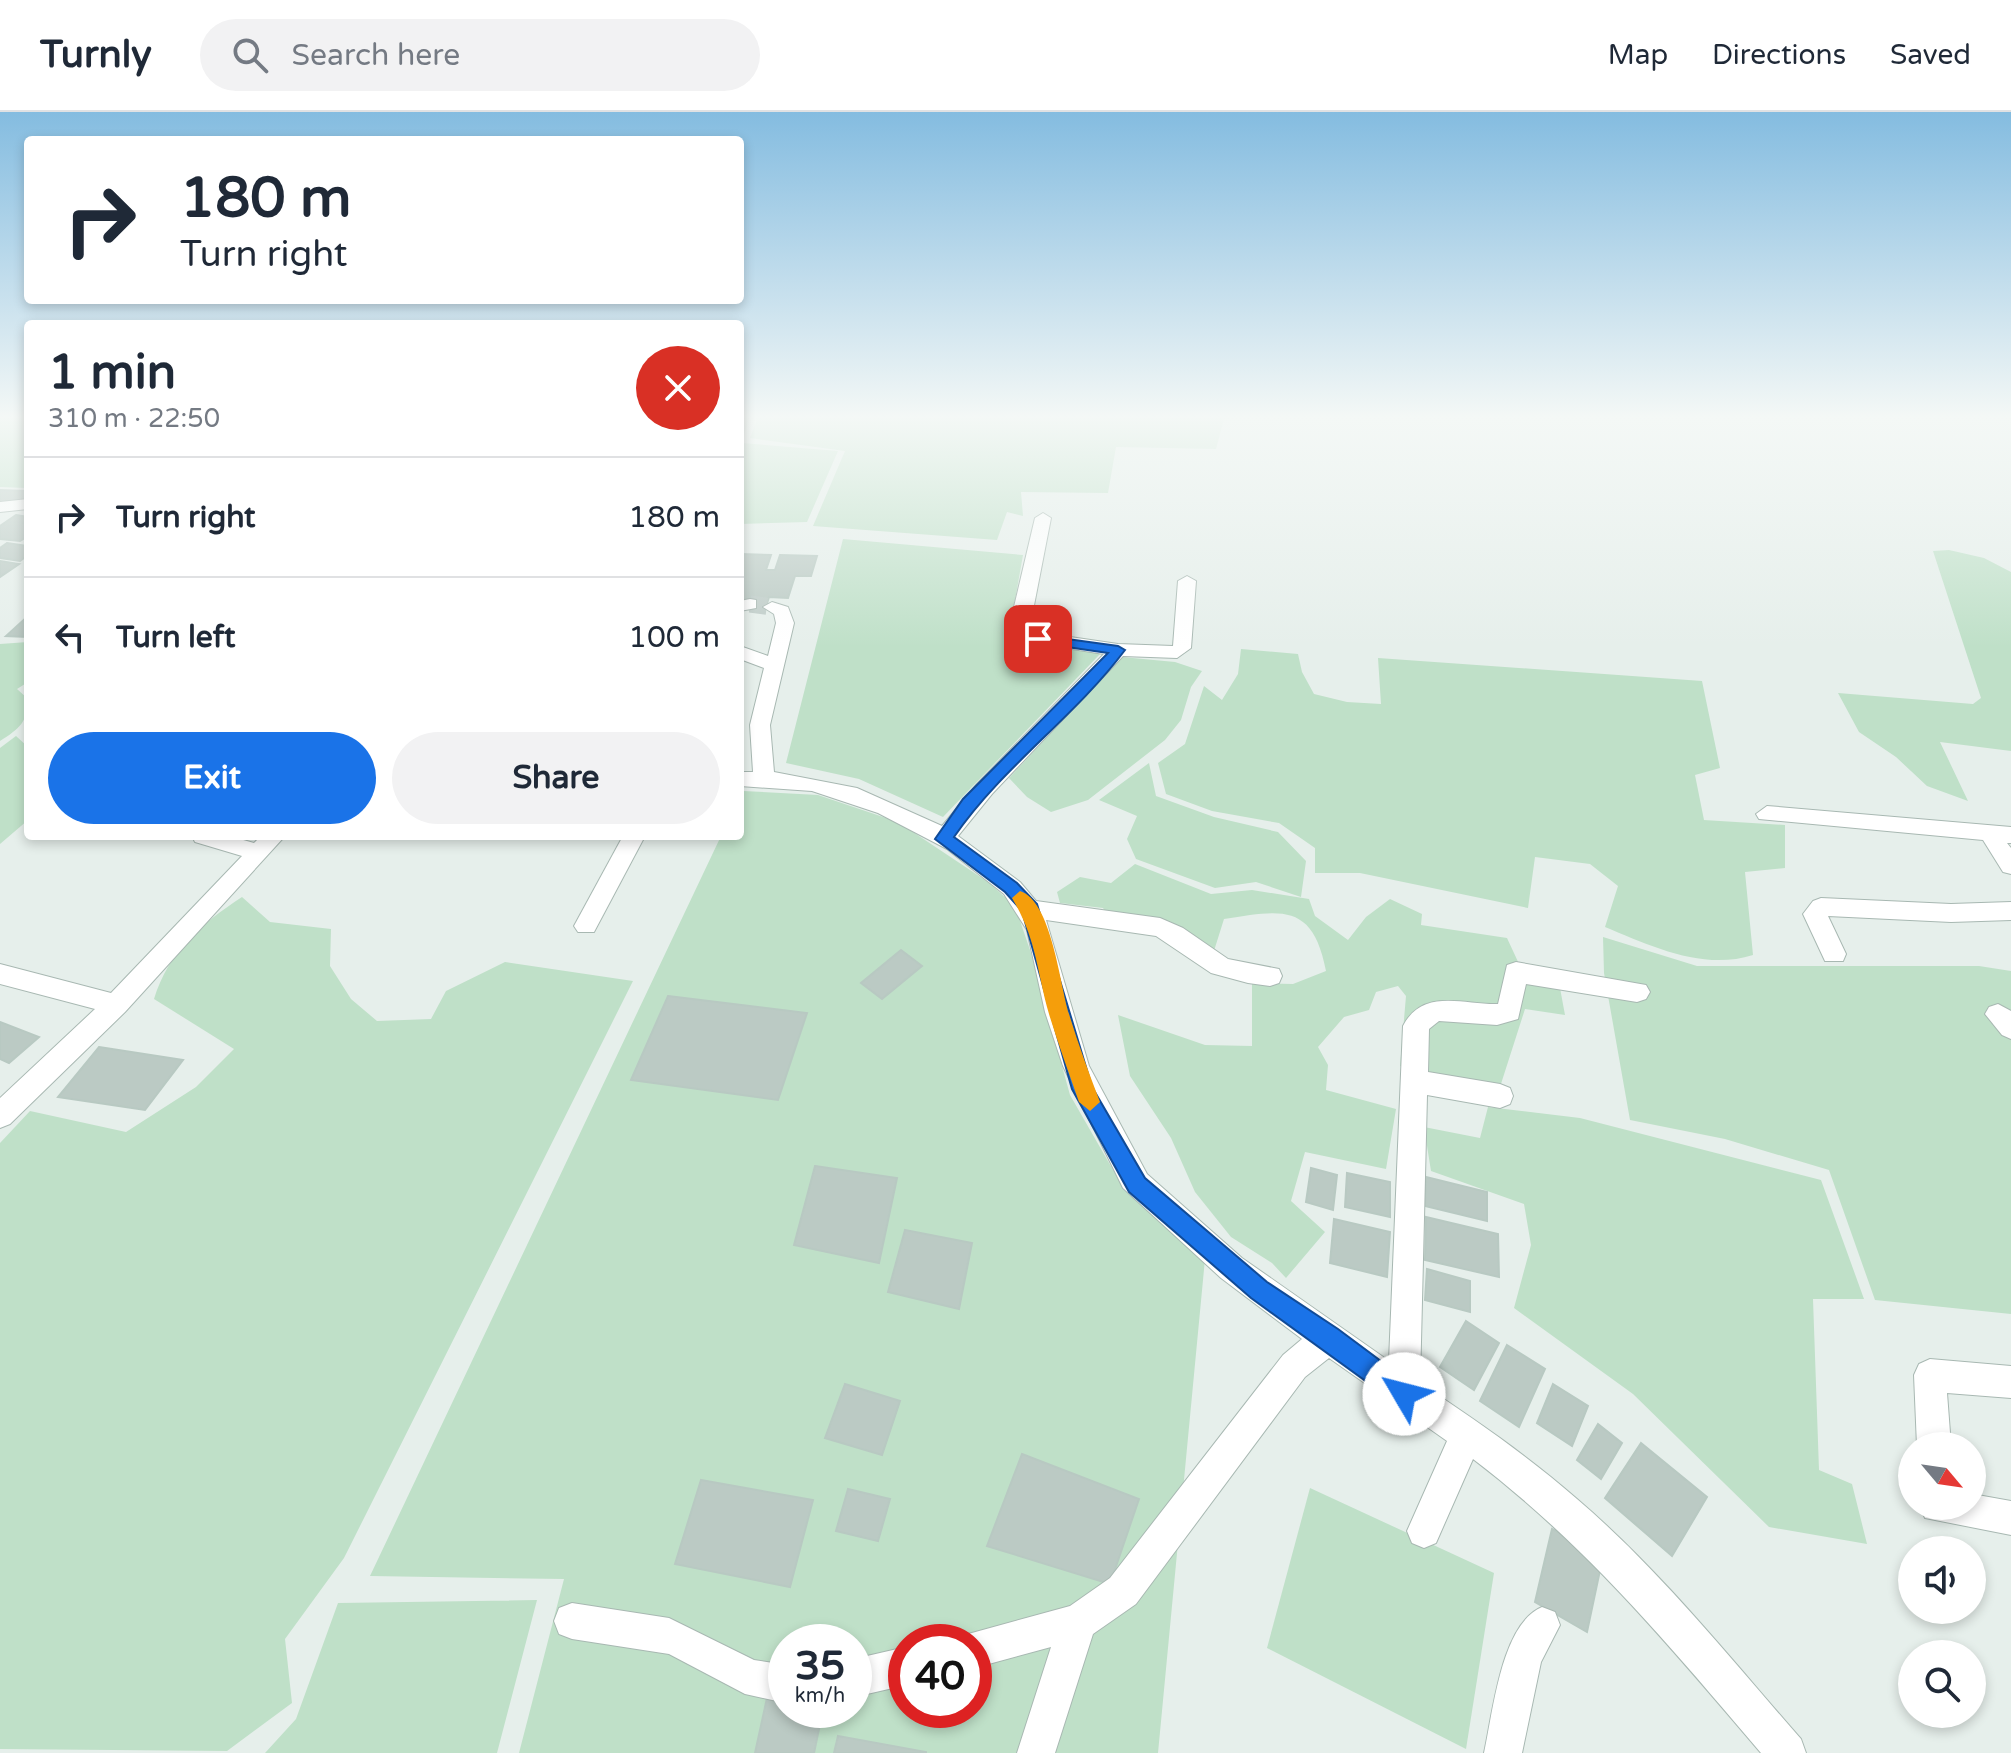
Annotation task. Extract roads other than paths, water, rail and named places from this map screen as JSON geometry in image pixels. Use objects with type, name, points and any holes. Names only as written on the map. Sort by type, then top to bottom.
[{"type":"street","points":[[0,507],[24,504]]},
{"type":"street","points":[[1043,518],[1018,628],[1022,636],[1118,650],[1172,654],[1182,648],[1187,581]]},
{"type":"street","points":[[772,607],[784,614],[785,623],[760,725],[752,778],[810,783],[888,808],[944,839],[1011,887],[1030,909],[1082,1089],[1137,1185],[1259,1290],[1329,1337],[1404,1394],[1467,1434],[1533,1484],[1618,1561],[1787,1753]]},
{"type":"street","points":[[944,839],[969,803],[1091,682],[1118,650]]},
{"type":"street","points":[[744,653],[775,665]]},
{"type":"street","points":[[1767,814],[2000,834],[2011,866]]},
{"type":"street","points":[[234,840],[266,844]]},
{"type":"street","points":[[586,926],[632,840]]},
{"type":"street","points":[[0,1116],[116,1005],[266,844]]},
{"type":"street","points":[[1834,954],[1817,923],[1815,914],[1821,907],[1951,913],[2011,911]]},
{"type":"street","points":[[1030,909],[1160,927],[1179,934],[1212,962],[1230,970],[1270,976]]},
{"type":"street","points":[[1404,1394],[1416,1026],[1424,1013],[1436,1008],[1495,1018],[1509,1012],[1516,972],[1637,992]]},
{"type":"street","points":[[0,974],[116,1005]]},
{"type":"street","points":[[1414,1081],[1500,1096]]},
{"type":"street","points":[[992,1644],[1078,1622],[1123,1591],[1294,1366],[1329,1337]]},
{"type":"street","points":[[1933,1432],[1930,1375],[2011,1382]]},
{"type":"street","points":[[1424,1531],[1467,1434]]},
{"type":"street","points":[[1986,1514],[2011,1518]]},
{"type":"street","points":[[572,1621],[641,1628],[682,1641],[740,1673],[768,1680]]},
{"type":"street","points":[[1036,1753],[1078,1622]]},
{"type":"street","points":[[1503,1753],[1524,1656],[1542,1625]]},
{"type":"tunnel","points":[[750,604],[772,607]]}]
